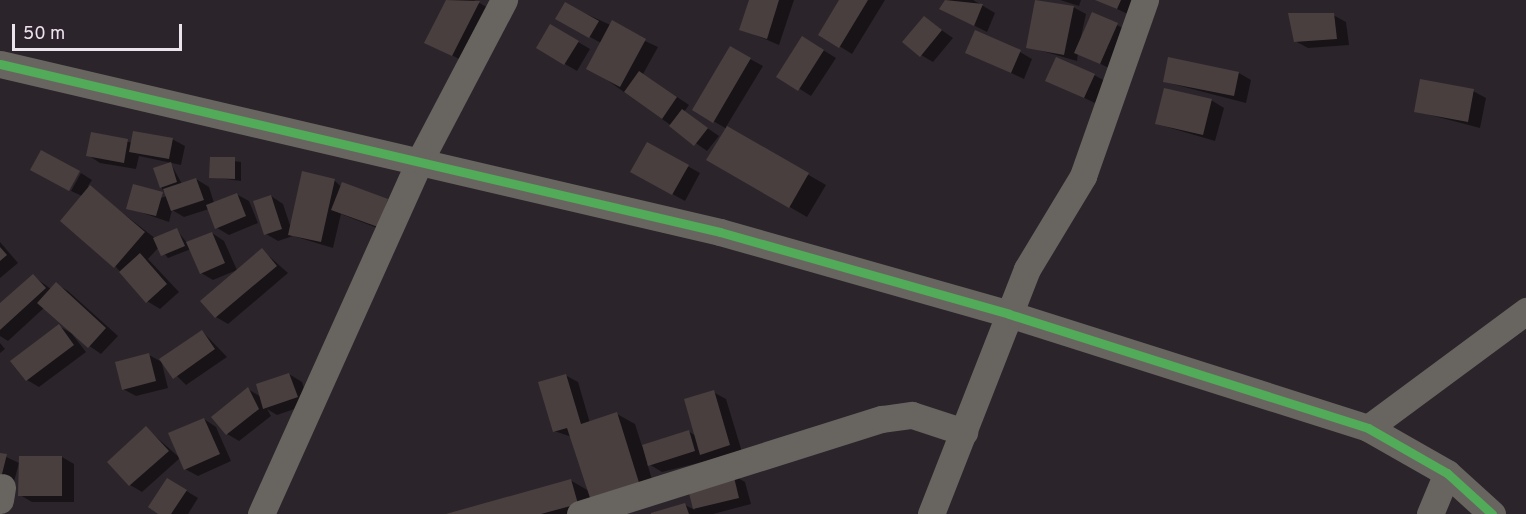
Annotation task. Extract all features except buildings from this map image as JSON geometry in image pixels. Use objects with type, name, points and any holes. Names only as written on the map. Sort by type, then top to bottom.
[{"type":"street","points":[[261,514],[420,160],[504,0]]},
{"type":"street","points":[[932,514],[1009,314],[1038,247],[1083,176],[1145,0]]},
{"type":"street","points":[[0,64],[420,160],[720,232],[1009,314],[1368,428],[1447,473],[1492,514]]},
{"type":"street","points":[[1368,428],[1526,311]]},
{"type":"street","points":[[580,514],[882,419],[912,415],[964,432]]},
{"type":"street","points":[[1430,514],[1447,473]]},
{"type":"cycle path","points":[[0,64],[720,232],[1009,314],[1368,428],[1447,473],[1492,514]]}]
